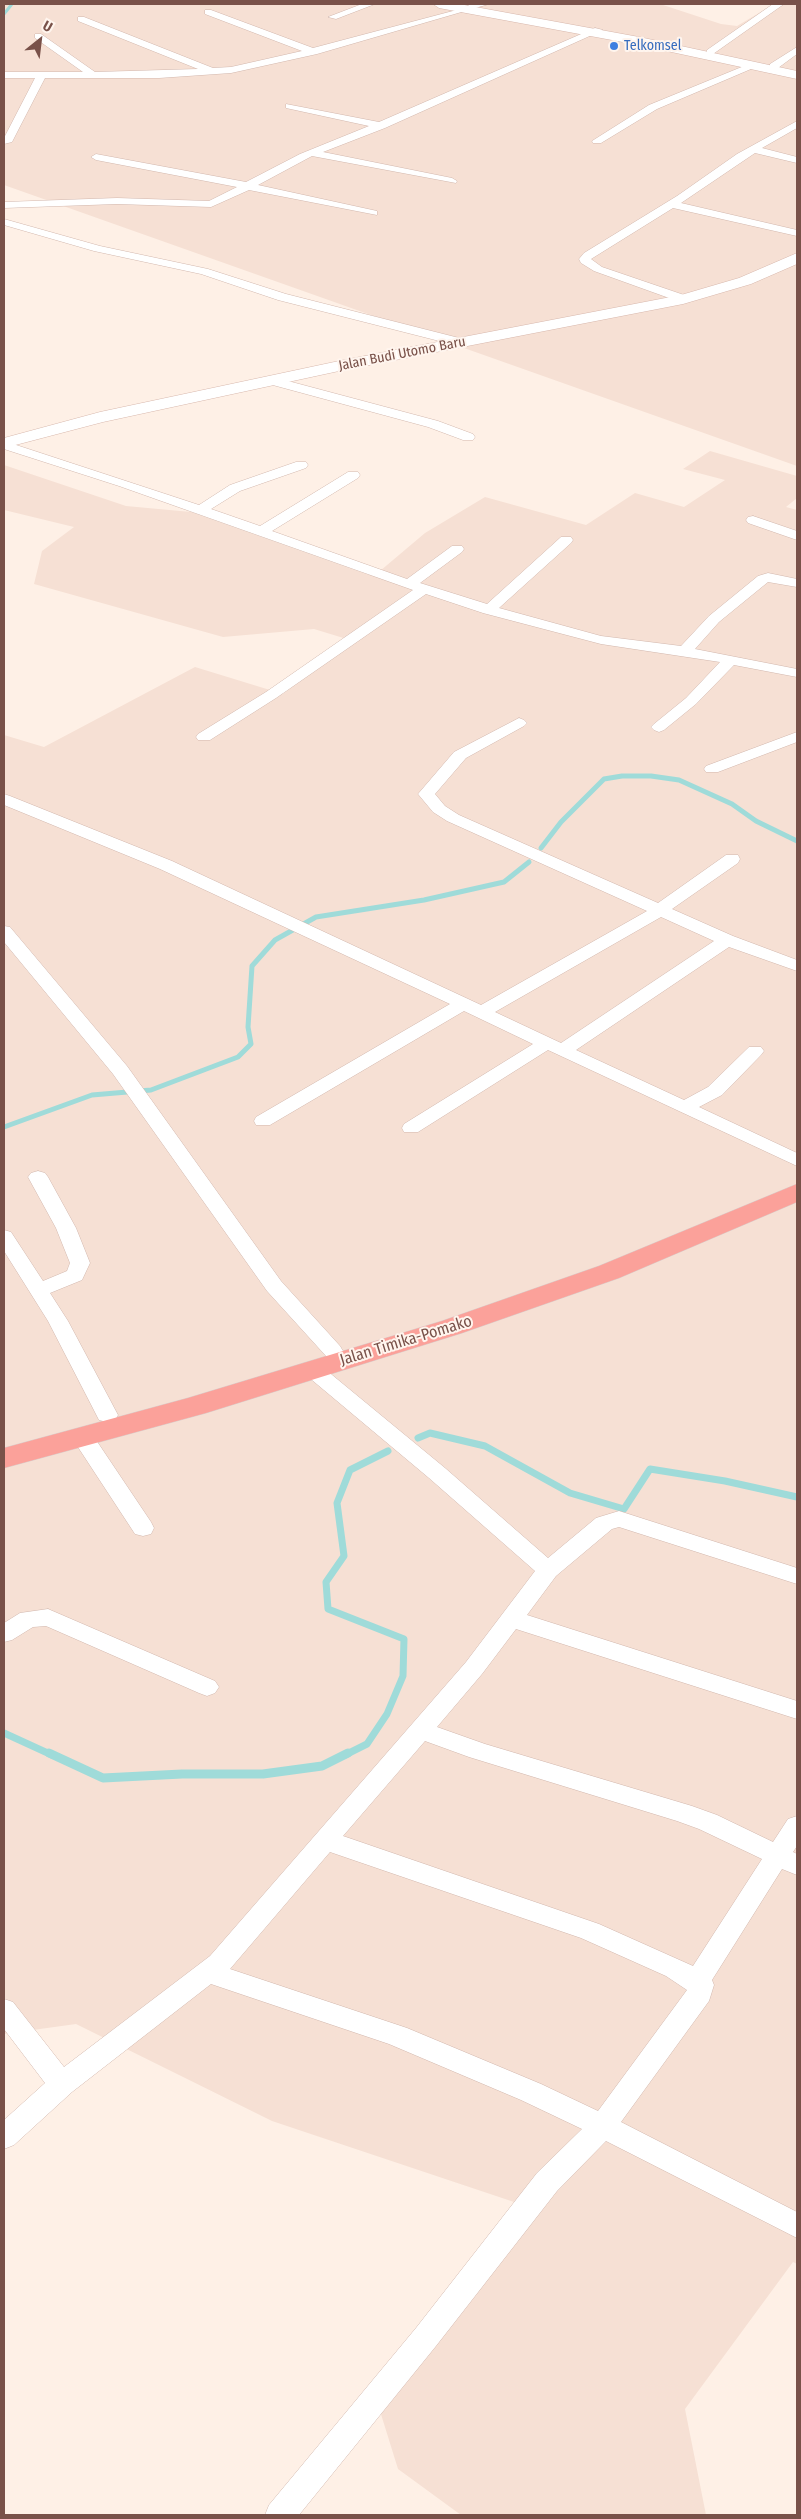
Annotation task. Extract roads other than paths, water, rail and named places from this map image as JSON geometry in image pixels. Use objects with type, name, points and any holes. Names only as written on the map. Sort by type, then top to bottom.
[{"type":"highway","name":"Jalan Timika-Pomako","points":[[4,1458],[196,1406],[600,1260],[797,1178]]},
{"type":"highway","name":"Jalan Timika-Pomako","points":[[4,1444],[107,1415],[452,1327],[609,1272],[797,1192]]},
{"type":"street","points":[[333,17],[370,4]]},
{"type":"street","points":[[439,4],[470,6],[797,75]]},
{"type":"street","points":[[710,52],[779,4]]},
{"type":"street","points":[[4,75],[212,72],[253,66],[314,52],[470,6]]},
{"type":"street","points":[[208,12],[314,52]]},
{"type":"street","points":[[81,19],[212,72]]},
{"type":"street","points":[[4,205],[117,201],[211,204],[311,153],[381,126],[594,31],[710,52],[797,71]]},
{"type":"street","points":[[38,36],[76,60],[93,75]]},
{"type":"street","points":[[774,66],[797,50]]},
{"type":"street","points":[[597,141],[636,116],[667,100],[753,66]]},
{"type":"street","points":[[7,142],[42,75]]},
{"type":"street","points":[[290,106],[381,126]]},
{"type":"street","points":[[683,300],[598,269],[587,263],[585,259],[588,255],[671,204],[753,149],[797,124]]},
{"type":"street","points":[[753,149],[797,160]]},
{"type":"street","points":[[311,153],[452,181]]},
{"type":"street","points":[[96,157],[248,186],[373,214]]},
{"type":"street","points":[[671,204],[797,233]]},
{"type":"street","points":[[4,222],[98,249],[204,271],[282,296],[459,342]]},
{"type":"street","name":"Jalan Budi Utomo Baru","points":[[4,444],[100,417],[339,366],[683,300],[745,282],[797,258]]},
{"type":"street","points":[[273,381],[433,424],[468,437]]},
{"type":"street","points":[[4,444],[124,483],[408,584],[488,610],[583,636],[732,659],[797,673]]},
{"type":"street","points":[[200,510],[235,488],[301,465]]},
{"type":"street","points":[[260,532],[353,475]]},
{"type":"street","points":[[753,520],[797,536]]},
{"type":"street","points":[[488,610],[566,540]]},
{"type":"street","points":[[408,584],[457,548]]},
{"type":"street","points":[[685,651],[714,619],[763,579],[768,577],[797,584]]},
{"type":"street","points":[[204,737],[271,695],[423,589]]},
{"type":"street","points":[[659,727],[732,659]]},
{"type":"street","points":[[519,723],[460,754],[426,794],[439,809],[453,818],[727,940],[797,966]]},
{"type":"street","points":[[712,769],[797,737]]},
{"type":"street","points":[[4,799],[126,847],[797,1160]]},
{"type":"street","points":[[480,1013],[660,910],[732,859]]},
{"type":"street","points":[[4,930],[120,1070],[274,1286],[323,1360],[438,1473],[548,1570]]},
{"type":"street","points":[[411,1128],[555,1047],[727,940]]},
{"type":"street","points":[[262,1121],[463,1004]]},
{"type":"street","points":[[686,1107],[715,1090],[755,1051]]},
{"type":"street","points":[[38,1177],[66,1228],[80,1263],[75,1275],[40,1290]]},
{"type":"street","points":[[4,1236],[40,1290],[107,1415]]},
{"type":"street","points":[[82,1436],[144,1528]]},
{"type":"street","points":[[4,2137],[62,2084],[219,1963],[513,1619],[548,1570],[604,1523],[619,1519],[644,1525],[797,1576]]},
{"type":"street","points":[[4,1634],[28,1619],[48,1617],[207,1687]]},
{"type":"street","points":[[513,1619],[797,1710]]},
{"type":"street","points":[[420,1730],[478,1751],[660,1805],[708,1822],[787,1859]]},
{"type":"street","points":[[697,1980],[787,1859],[797,1826]]},
{"type":"street","points":[[280,2515],[426,2337],[547,2182],[604,2126],[700,1993],[701,1985],[697,1980],[674,1968],[590,1931],[325,1840]]},
{"type":"street","points":[[206,1972],[296,2000],[398,2036],[531,2092],[604,2126],[797,2226]]},
{"type":"street","points":[[4,2010],[62,2084]]},
{"type":"waterway","points":[[4,14],[12,4]]},
{"type":"waterway","points":[[541,848],[561,822],[604,779],[622,776],[651,776],[679,780],[732,804],[756,821],[797,841]]},
{"type":"waterway","points":[[4,1127],[92,1095],[151,1090],[238,1057],[251,1044],[248,1027],[252,966],[275,940],[316,917],[424,900],[504,882],[529,862]]},
{"type":"waterway","points":[[418,1438],[430,1433],[485,1446],[570,1493],[624,1509],[650,1469],[725,1481],[797,1497]]},
{"type":"waterway","points":[[345,1755],[367,1744],[387,1714],[403,1676],[404,1639],[328,1609],[326,1582],[344,1556],[337,1503],[350,1470],[388,1451]]},
{"type":"waterway","points":[[4,1733],[52,1755]]},
{"type":"waterway","points":[[49,1753],[103,1778],[182,1774],[263,1774],[322,1766],[348,1753]]},
{"type":"place","name":"Telkomsel","points":[[614,46]]}]
